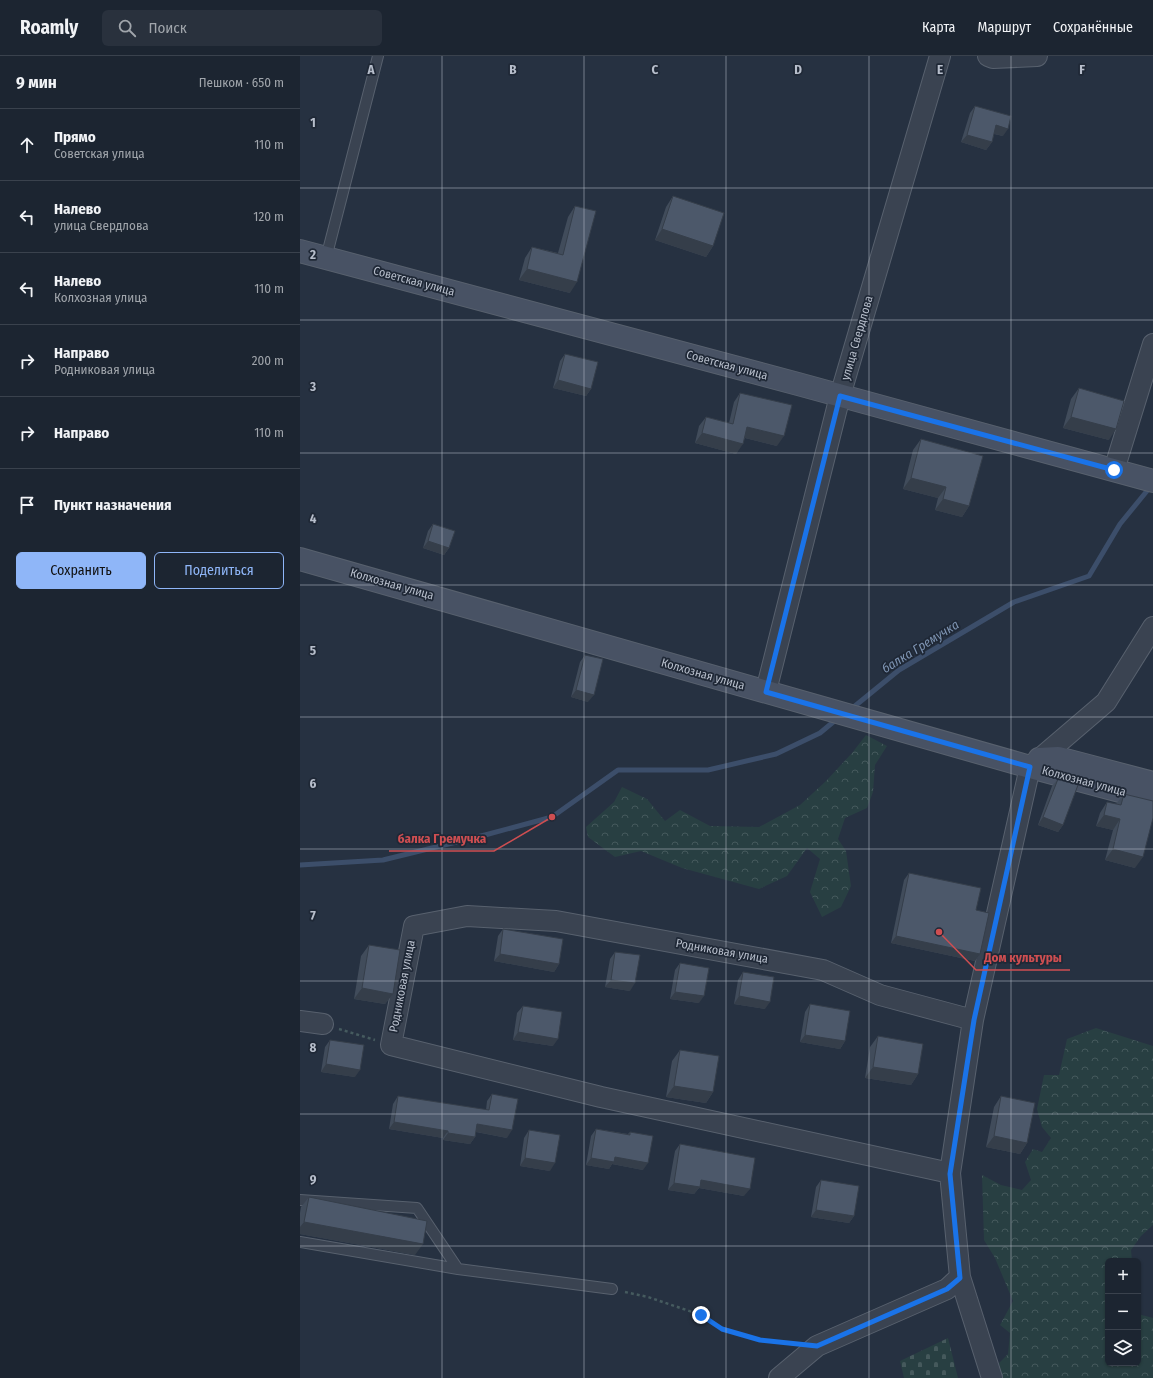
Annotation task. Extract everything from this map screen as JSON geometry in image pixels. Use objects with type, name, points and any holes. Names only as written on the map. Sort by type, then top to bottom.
[{"type":"street","name":"улица Свердлова","points":[[766,692],[840,396],[940,56]]},
{"type":"street","points":[[988,56],[993,58],[1037,56]]},
{"type":"street","name":"Советская улица","points":[[300,251],[1146,479]]},
{"type":"street","points":[[1114,470],[1153,344]]},
{"type":"street","name":"Колхозная улица","points":[[300,559],[859,718],[1035,763],[1153,800]]},
{"type":"street","points":[[992,1378],[960,1278],[950,1174],[974,1020],[1035,763],[1106,702],[1153,627]]},
{"type":"street","name":"Колхозная улица","points":[[1035,763],[1058,758],[1153,783]]},
{"type":"street","name":"Родниковая улица","points":[[950,1174],[600,1097],[390,1045],[414,926],[467,916],[556,921],[823,970],[880,995],[974,1020]]},
{"type":"street","points":[[300,1021],[323,1024]]},
{"type":"street","points":[[779,1378],[817,1346],[947,1289],[960,1278]]},
{"type":"lane","points":[[326,258],[378,56]]},
{"type":"lane","points":[[300,1200],[417,1208],[458,1269]]},
{"type":"lane","points":[[300,1242],[458,1269],[612,1289]]},
{"type":"path","points":[[323,1024],[390,1045]]},
{"type":"path","points":[[612,1289],[648,1297],[701,1315],[722,1329],[760,1340],[817,1346]]},
{"type":"green space","points":[[866,735],[887,746],[875,765],[873,792],[867,808],[845,818],[838,839],[846,851],[851,886],[841,907],[822,917],[810,892],[820,859],[807,848],[787,876],[759,889],[682,868],[641,851],[615,857],[588,837],[586,827],[614,802],[622,787],[647,799],[665,821],[680,810],[710,826],[759,827],[800,805],[826,781],[852,753]]},
{"type":"green space","points":[[1096,1028],[1153,1046],[1153,1225],[1141,1236],[1131,1250],[1132,1258],[1105,1258],[1105,1366],[1141,1366],[1141,1315],[1153,1318],[1153,1378],[1002,1378],[999,1363],[1008,1354],[1010,1333],[1000,1325],[1013,1301],[995,1258],[984,1240],[982,1175],[1001,1185],[1022,1190],[1031,1180],[1025,1162],[1033,1149],[1042,1152],[1051,1138],[1042,1127],[1037,1109],[1044,1075],[1059,1075],[1067,1039]]},
{"type":"green space","points":[[948,1338],[958,1378],[904,1378],[900,1361]]},
{"type":"building","points":[[975,106],[1011,116],[1008,129],[996,125],[992,142],[967,135]]},
{"type":"building","points":[[673,196],[724,213],[713,246],[662,229]]},
{"type":"building","points":[[575,206],[596,211],[577,282],[527,269],[532,247],[563,255]]},
{"type":"building","points":[[565,354],[598,362],[591,389],[558,380]]},
{"type":"building","points":[[1079,388],[1124,401],[1116,429],[1071,417]]},
{"type":"building","points":[[740,393],[792,405],[784,436],[747,427],[743,444],[702,433],[706,417],[733,424]]},
{"type":"building","points":[[921,439],[983,456],[969,506],[943,499],[946,487],[911,478]]},
{"type":"building","points":[[433,524],[455,531],[449,548],[428,541]]},
{"type":"building","points":[[585,655],[603,659],[594,695],[576,690]]},
{"type":"building","points":[[1058,779],[1078,785],[1063,825],[1043,817]]},
{"type":"building","points":[[1124,794],[1153,801],[1153,818],[1143,857],[1113,849],[1120,819],[1104,815],[1107,802],[1121,805]]},
{"type":"building","points":[[909,873],[981,888],[976,910],[989,913],[980,954],[896,936]]},
{"type":"building","points":[[503,929],[563,939],[559,964],[500,954]]},
{"type":"building","points":[[369,945],[400,950],[393,994],[362,988]]},
{"type":"building","points":[[615,952],[640,955],[635,983],[611,980]]},
{"type":"building","points":[[680,963],[709,968],[704,996],[675,992]]},
{"type":"building","points":[[743,972],[774,977],[770,1002],[739,996]]},
{"type":"building","points":[[810,1004],[850,1011],[845,1041],[805,1035]]},
{"type":"building","points":[[523,1006],[562,1012],[558,1039],[518,1032]]},
{"type":"building","points":[[878,1036],[923,1044],[918,1074],[873,1067]]},
{"type":"building","points":[[330,1040],[364,1045],[360,1070],[326,1064]]},
{"type":"building","points":[[680,1050],[719,1056],[713,1092],[674,1086]]},
{"type":"building","points":[[492,1094],[518,1099],[512,1130],[477,1124],[475,1137],[394,1122],[398,1096],[489,1110]]},
{"type":"building","points":[[1001,1096],[1035,1103],[1027,1143],[994,1136]]},
{"type":"building","points":[[596,1129],[630,1135],[630,1132],[653,1136],[648,1163],[615,1157],[614,1162],[591,1158]]},
{"type":"building","points":[[529,1130],[560,1135],[555,1163],[525,1158]]},
{"type":"building","points":[[680,1144],[755,1158],[750,1189],[701,1180],[700,1187],[674,1183]]},
{"type":"building","points":[[821,1180],[859,1186],[854,1216],[816,1210]]},
{"type":"building","points":[[309,1197],[427,1221],[423,1244],[304,1222]]},
{"type":"waterway","name":"балка Гремучка","points":[[850,710],[899,670],[1014,602],[1089,576],[1120,524],[1151,486]]},
{"type":"waterway","name":"балка Гремучка","points":[[300,865],[383,860],[552,817],[618,770],[708,770],[776,754],[820,733],[838,718]]},
{"type":"place","name":"балка Гремучка","points":[[552,817]]},
{"type":"place","name":"Дом культуры","points":[[939,932]]},
{"type":"route","points":[[701,1315],[722,1329],[760,1340],[817,1346],[947,1289],[960,1278],[950,1174],[974,1020],[1030,767],[766,692],[840,396],[1114,470]]}]
